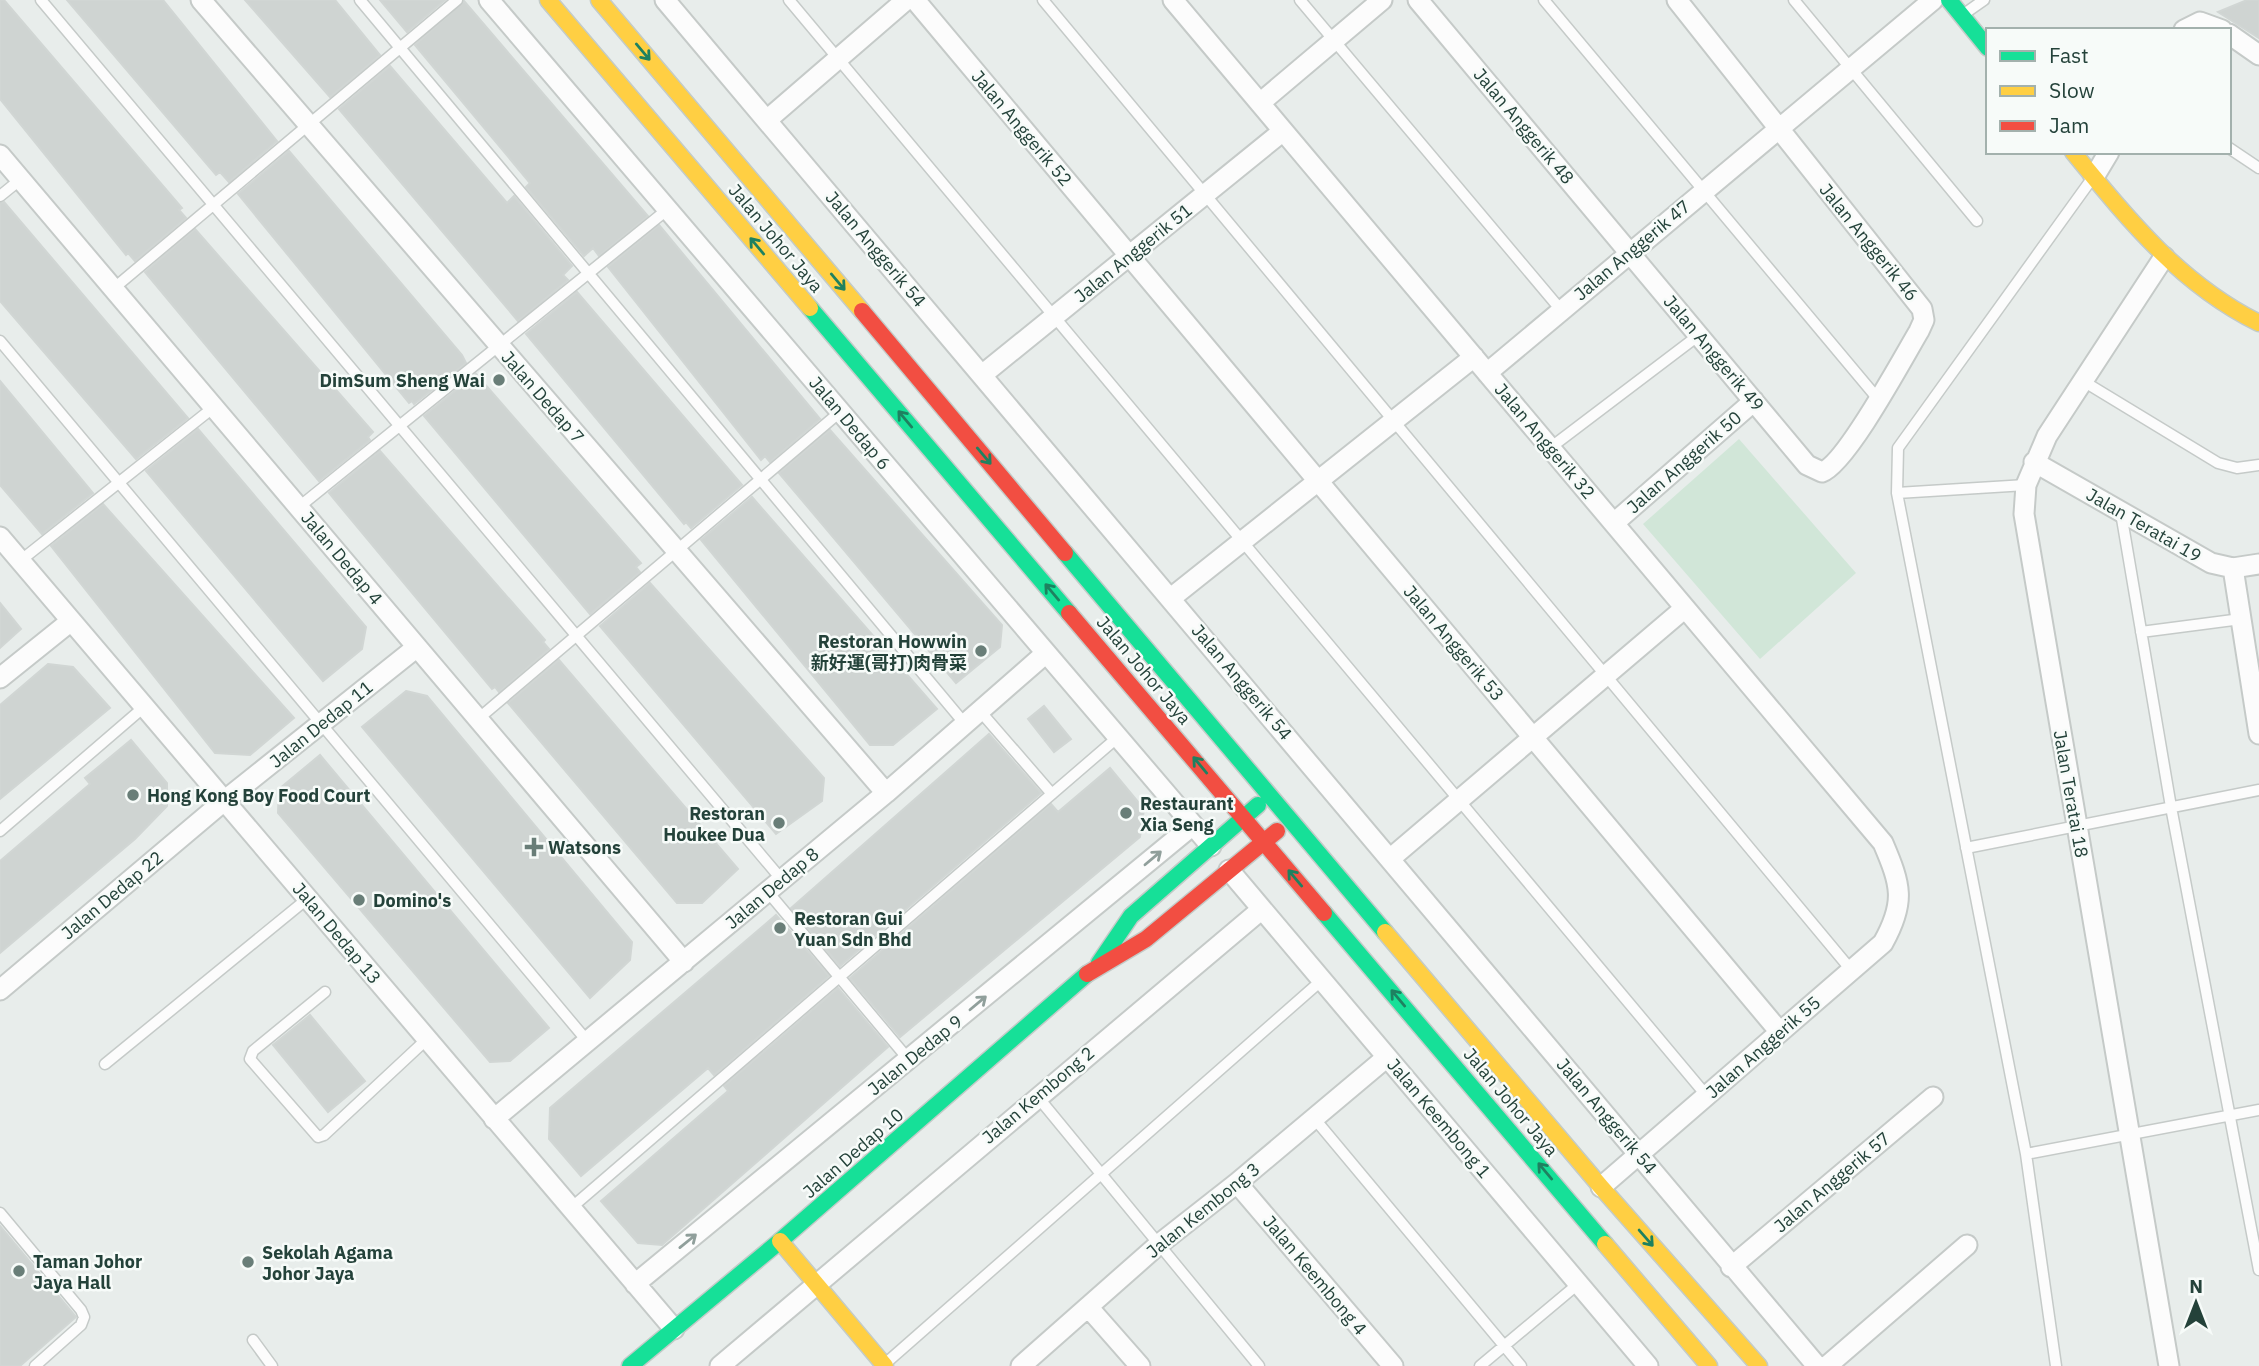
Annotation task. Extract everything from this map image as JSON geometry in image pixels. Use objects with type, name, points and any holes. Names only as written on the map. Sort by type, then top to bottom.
[{"type":"main road","name":"Jalan Johor Jaya","points":[[548,0],[1709,1366]]},
{"type":"main road","name":"Jalan Johor Jaya","points":[[599,0],[1601,1187],[1759,1366]]},
{"type":"main road","points":[[1950,0],[1986,46]]},
{"type":"main road","points":[[2075,154],[2164,257],[2198,289],[2232,312],[2259,323]]},
{"type":"main road","name":"Jalan Dedap 10","points":[[1098,965],[1131,916],[1270,794]]},
{"type":"main road","name":"Jalan Dedap 10","points":[[630,1366],[780,1241],[1098,965],[1146,939],[1291,819]]},
{"type":"main road","points":[[780,1241],[884,1366]]},
{"type":"street","name":"Jalan Dedap 7","points":[[201,0],[886,793]]},
{"type":"street","name":"Jalan Dedap 6","points":[[489,0],[1211,846]]},
{"type":"street","name":"Jalan Anggerik 54","points":[[665,0],[1817,1366]]},
{"type":"street","points":[[767,120],[906,0]]},
{"type":"street","name":"Jalan Anggerik 52","points":[[915,0],[1129,256]]},
{"type":"street","name":"Jalan Anggerik 32","points":[[1173,0],[1884,843],[1899,892]]},
{"type":"street","points":[[1260,103],[1382,0]]},
{"type":"street","name":"Jalan Anggerik 48","points":[[1418,0],[1630,253]]},
{"type":"street","name":"Jalan Anggerik 46","points":[[1677,0],[1923,309],[1924,320],[1919,331],[1831,469],[1814,470],[1798,453]]},
{"type":"street","name":"Jalan Anggerik 47","points":[[1487,373],[1933,0]]},
{"type":"street","points":[[2188,28],[2200,22],[2216,28]]},
{"type":"street","points":[[2231,35],[2259,55]]},
{"type":"street","name":"Jalan Anggerik 51","points":[[982,375],[1283,131]]},
{"type":"street","points":[[2094,177],[2108,154]]},
{"type":"street","name":"Jalan Dedap 4","points":[[0,155],[684,962]]},
{"type":"street","name":"Jalan Anggerik 49","points":[[1630,253],[1798,453]]},
{"type":"street","name":"Jalan Anggerik 53","points":[[1129,256],[1779,1031]]},
{"type":"street","name":"Jalan Teratai 18","points":[[2164,257],[2047,436],[2026,485],[2024,514],[2169,1366]]},
{"type":"street","points":[[1171,598],[1474,357]]},
{"type":"street","name":"Jalan Anggerik 50","points":[[1614,523],[1754,401]]},
{"type":"street","name":"Jalan Teratai 19","points":[[2034,463],[2211,563],[2233,568],[2259,564]]},
{"type":"street","name":"Jalan Dedap 13","points":[[0,537],[674,1329]]},
{"type":"street","points":[[2233,568],[2241,619],[2253,661],[2259,734]]},
{"type":"street","points":[[1391,858],[1685,608]]},
{"type":"street","points":[[0,678],[71,621]]},
{"type":"street","name":"Jalan Dedap 11","points":[[225,801],[417,647]]},
{"type":"street","name":"Jalan Dedap 8","points":[[494,1118],[886,793],[1046,653]]},
{"type":"street","name":"Jalan Dedap 22","points":[[0,990],[225,801]]},
{"type":"street","name":"Jalan Dedap 9","points":[[635,1284],[1193,825]]},
{"type":"street","name":"Jalan Keembong 1","points":[[1229,870],[1648,1366]]},
{"type":"street","name":"Jalan Anggerik 55","points":[[1601,1187],[1883,943],[1896,919],[1899,892]]},
{"type":"street","name":"Jalan Kembong 2","points":[[720,1366],[1262,909]]},
{"type":"street","name":"Jalan Kembong 3","points":[[1023,1365],[1158,1245],[1237,1183],[1387,1057]]},
{"type":"street","name":"Jalan Anggerik 57","points":[[1731,1267],[1933,1097]]},
{"type":"street","name":"Jalan Keembong 4","points":[[1237,1183],[1393,1366]]},
{"type":"street","points":[[1827,1366],[1968,1245]]},
{"type":"street","points":[[1089,1308],[1140,1366]]},
{"type":"lane","points":[[41,0],[577,635],[775,886],[839,977],[909,1060]]},
{"type":"lane","points":[[360,0],[761,479],[972,718],[1052,794]]},
{"type":"lane","points":[[113,289],[457,0]]},
{"type":"lane","points":[[789,0],[1706,1095]]},
{"type":"lane","points":[[1043,0],[1852,971]]},
{"type":"lane","points":[[1300,0],[1561,310]]},
{"type":"lane","points":[[1544,0],[1878,399]]},
{"type":"lane","points":[[1794,0],[1977,221]]},
{"type":"lane","points":[[1961,16],[1984,0]]},
{"type":"lane","points":[[2231,149],[2259,168]]},
{"type":"lane","points":[[2056,1366],[2026,1154],[1897,493],[1898,447],[2094,177]]},
{"type":"lane","points":[[0,196],[21,179]]},
{"type":"lane","points":[[299,508],[668,209]]},
{"type":"lane","points":[[1550,447],[1699,335]]},
{"type":"lane","points":[[0,341],[588,1042]]},
{"type":"lane","points":[[2082,381],[2218,463],[2236,468],[2259,465]]},
{"type":"lane","points":[[20,561],[214,407]]},
{"type":"lane","points":[[478,719],[841,412]]},
{"type":"lane","points":[[1897,493],[2026,485]]},
{"type":"lane","points":[[2121,512],[2171,807],[2259,1270]]},
{"type":"lane","points":[[2141,632],[2241,619]]},
{"type":"lane","points":[[0,831],[144,707]]},
{"type":"lane","points":[[571,1208],[1118,737]]},
{"type":"lane","points":[[1966,848],[2259,790]]},
{"type":"lane","points":[[105,1064],[307,899]]},
{"type":"lane","points":[[884,1366],[1322,980]]},
{"type":"lane","points":[[325,992],[253,1051],[250,1059],[318,1136],[324,1135],[427,1039]]},
{"type":"lane","points":[[1037,1096],[1259,1366]]},
{"type":"lane","points":[[2026,1154],[2259,1110]]},
{"type":"lane","points":[[1314,1118],[1521,1366]]},
{"type":"lane","points":[[0,1213],[84,1317],[81,1325],[35,1366]]},
{"type":"lane","points":[[1480,1366],[1578,1284]]},
{"type":"lane","points":[[253,1340],[272,1366]]},
{"type":"green space","points":[[1739,439],[1856,573],[1760,659],[1643,524]]},
{"type":"building","points":[[0,0],[4,0],[182,208],[179,210],[186,218],[135,261],[128,253],[126,255],[0,99]]},
{"type":"building","points":[[67,0],[163,0],[277,141],[229,182],[220,172],[216,175]]},
{"type":"building","points":[[245,0],[335,0],[380,55],[330,97]]},
{"type":"building","points":[[380,0],[445,0],[407,32]]},
{"type":"building","points":[[2247,0],[2259,0],[2259,38],[2218,12]]},
{"type":"building","points":[[464,1],[648,216],[599,256],[593,248],[584,256],[526,187],[530,183],[415,45]]},
{"type":"building","points":[[390,66],[507,203],[514,196],[572,266],[563,275],[568,280],[518,321],[339,109]]},
{"type":"building","points":[[289,151],[466,363],[414,404],[412,401],[409,403],[238,194]]},
{"type":"building","points":[[4,202],[188,418],[136,459],[0,301],[0,203]]},
{"type":"building","points":[[659,225],[820,419],[770,462],[765,456],[761,460],[608,267]]},
{"type":"building","points":[[195,229],[373,432],[368,437],[370,440],[319,481],[145,272]]},
{"type":"building","points":[[577,292],[742,485],[691,528],[686,522],[684,524],[526,334]]},
{"type":"building","points":[[476,374],[641,563],[636,567],[640,572],[590,614],[424,416]]},
{"type":"building","points":[[0,381],[93,493],[42,534],[0,485]]},
{"type":"building","points":[[198,429],[366,627],[362,649],[323,681],[146,471]]},
{"type":"building","points":[[830,430],[1002,625],[1000,647],[956,683],[779,473]]},
{"type":"building","points":[[380,451],[545,640],[543,642],[549,649],[499,692],[495,687],[492,689],[329,493]]},
{"type":"building","points":[[752,497],[937,709],[893,745],[870,745],[701,540]]},
{"type":"building","points":[[103,504],[294,718],[250,755],[215,753],[51,546]]},
{"type":"building","points":[[650,583],[824,778],[822,801],[776,834],[600,626]]},
{"type":"building","points":[[0,603],[21,629],[0,648]]},
{"type":"building","points":[[559,660],[738,869],[702,903],[677,903],[508,703]]},
{"type":"building","points":[[48,664],[73,667],[110,708],[0,799],[0,705]]},
{"type":"building","points":[[406,691],[427,696],[632,942],[630,960],[590,998],[362,727]]},
{"type":"building","points":[[1044,706],[1071,739],[1054,752],[1028,719]]},
{"type":"building","points":[[989,734],[1041,793],[840,966],[791,908]]},
{"type":"building","points":[[131,740],[167,783],[167,806],[135,839],[0,953],[0,861],[90,784],[85,778]]},
{"type":"building","points":[[320,755],[549,1028],[510,1061],[490,1062],[278,813],[279,789]]},
{"type":"building","points":[[1110,768],[1144,809],[1140,837],[900,1037],[850,978],[1051,804],[1058,812]]},
{"type":"building","points":[[776,915],[829,976],[714,1075],[708,1068],[581,1176],[549,1139],[550,1108]]},
{"type":"building","points":[[838,988],[888,1047],[662,1245],[638,1243],[601,1201],[728,1091],[724,1086]]},
{"type":"building","points":[[310,1015],[365,1081],[328,1112],[273,1045]]},
{"type":"building","name":"Taman Johor Jaya Hall","points":[[0,1226],[76,1317],[20,1366],[0,1366]]},
{"type":"traffic: fast","points":[[1949,0],[1986,46]]},
{"type":"traffic: fast","points":[[810,308],[1069,613]]},
{"type":"traffic: fast","points":[[1065,553],[1385,932]]},
{"type":"traffic: fast","points":[[1099,963],[1131,916],[1258,805]]},
{"type":"traffic: fast","points":[[1324,913],[1605,1244]]},
{"type":"traffic: fast","points":[[630,1366],[780,1241],[1087,974]]},
{"type":"traffic: slow","points":[[548,0],[810,308]]},
{"type":"traffic: slow","points":[[599,0],[862,311]]},
{"type":"traffic: slow","points":[[2075,154],[2157,248],[2204,289],[2259,323]]},
{"type":"traffic: slow","points":[[1385,932],[1601,1187],[1759,1366]]},
{"type":"traffic: slow","points":[[780,1241],[885,1366]]},
{"type":"traffic: slow","points":[[1605,1244],[1709,1366]]},
{"type":"traffic: jam","points":[[862,311],[1065,553]]},
{"type":"traffic: jam","points":[[1069,613],[1324,913]]},
{"type":"traffic: jam","points":[[1087,974],[1146,939],[1277,831]]},
{"type":"place","name":"DimSum Sheng Wai","points":[[499,380]]},
{"type":"place","name":"Restoran Howwin 新好運(哥打)肉骨菜","points":[[981,651]]},
{"type":"place","name":"Hong Kong Boy Food Court","points":[[133,795]]},
{"type":"place","name":"Restaurant Xia Seng","points":[[1126,813]]},
{"type":"place","name":"Restoran Houkee Dua","points":[[779,823]]},
{"type":"place","name":"Watsons","points":[[534,847]]},
{"type":"place","name":"Domino's","points":[[359,900]]},
{"type":"place","name":"Restoran Gui Yuan Sdn Bhd","points":[[780,928]]},
{"type":"place","name":"Sekolah Agama Johor Jaya","points":[[248,1262]]},
{"type":"place","name":"Taman Johor Jaya Hall","points":[[19,1271]]}]
